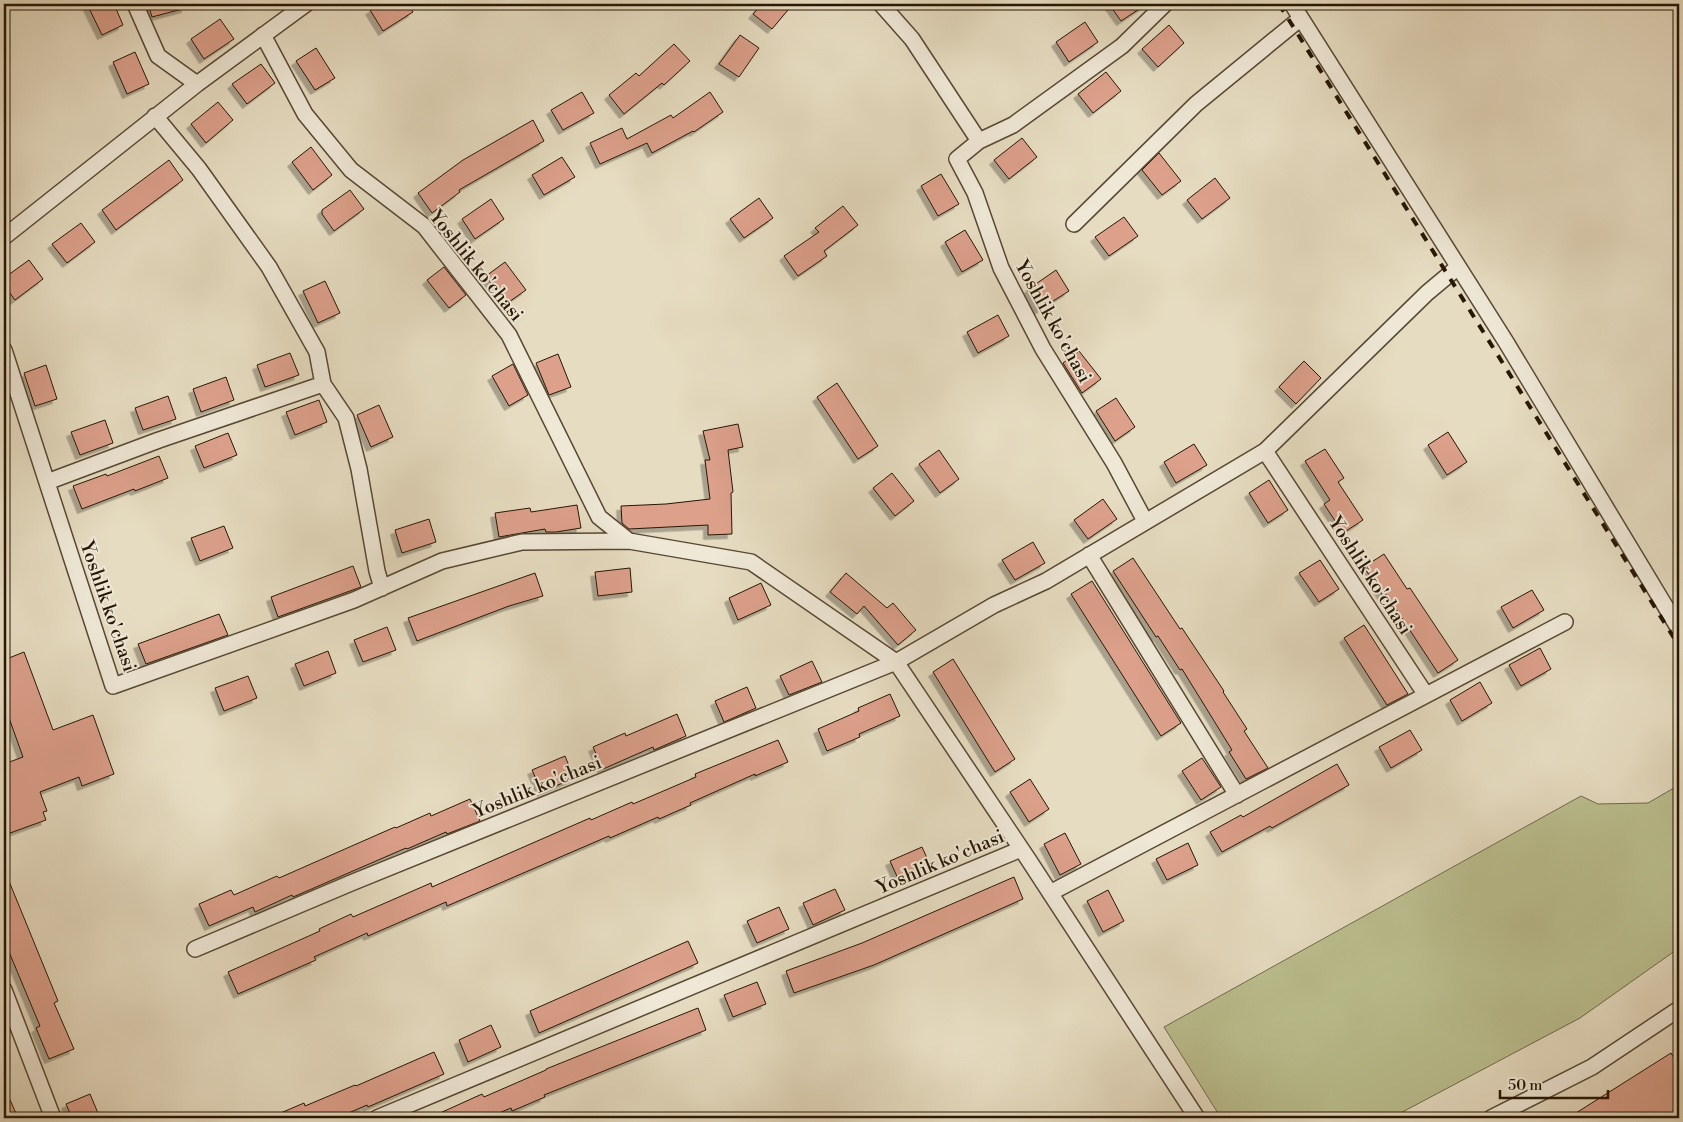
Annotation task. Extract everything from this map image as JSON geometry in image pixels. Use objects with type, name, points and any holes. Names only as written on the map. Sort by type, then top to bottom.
[{"type":"street","points":[[135,4],[158,56],[197,84]]},
{"type":"street","points":[[4,237],[155,116],[306,4]]},
{"type":"street","points":[[881,4],[912,39],[979,141]]},
{"type":"street","name":"Yoshlik ko'chasi","points":[[1145,521],[1114,463],[1043,349],[1001,268],[975,193],[957,158],[979,141],[1013,125],[1122,46],[1165,4]]},
{"type":"street","points":[[1292,4],[1506,342],[1679,628]]},
{"type":"street","points":[[1074,224],[1196,104],[1302,18]]},
{"type":"street","name":"Yoshlik ko'chasi","points":[[263,35],[305,114],[350,170],[424,226],[509,335],[599,517],[629,541]]},
{"type":"street","points":[[155,116],[199,169],[269,267],[317,352],[323,384],[346,418],[359,469],[377,571],[382,588]]},
{"type":"street","name":"Yoshlik ko'chasi","points":[[195,949],[351,883],[896,662],[994,605],[1046,581],[1265,451],[1427,293],[1458,266]]},
{"type":"street","name":"Yoshlik ko'chasi","points":[[4,350],[113,686],[354,600],[442,561],[522,542],[629,541],[751,562],[896,662],[1021,848],[1197,1118]]},
{"type":"street","points":[[46,482],[159,440],[323,384]]},
{"type":"street","name":"Yoshlik ko'chasi","points":[[1265,451],[1426,695]]},
{"type":"street","points":[[1089,555],[1237,795]]},
{"type":"street","points":[[1050,893],[1565,622]]},
{"type":"street","name":"Yoshlik ko'chasi","points":[[377,1118],[1021,848]]},
{"type":"street","points":[[4,990],[53,1118]]},
{"type":"street","points":[[1491,1118],[1592,1067],[1679,1009]]},
{"type":"green space","points":[[1679,785],[1679,948],[1580,1018],[1391,1118],[1221,1118],[1164,1027],[1581,796],[1598,804],[1648,803]]},
{"type":"building","points":[[87,4],[114,4],[123,25],[102,35]]},
{"type":"building","points":[[148,4],[186,4],[186,8],[152,17]]},
{"type":"building","points":[[381,4],[408,4],[413,12],[383,31],[370,10]]},
{"type":"building","points":[[762,4],[793,4],[772,29],[753,14]]},
{"type":"building","points":[[1109,4],[1147,4],[1121,21]]},
{"type":"building","points":[[220,19],[234,39],[204,59],[191,39]]},
{"type":"building","points":[[1085,22],[1098,42],[1069,62],[1056,42]]},
{"type":"building","points":[[1169,25],[1184,43],[1158,67],[1142,49]]},
{"type":"building","points":[[740,35],[759,48],[739,77],[719,64]]},
{"type":"building","points":[[674,44],[690,61],[664,85],[662,83],[624,114],[609,95],[636,73],[639,76]]},
{"type":"building","points":[[316,48],[335,78],[315,90],[296,61]]},
{"type":"building","points":[[135,52],[149,84],[127,94],[113,62]]},
{"type":"building","points":[[261,64],[275,83],[247,104],[232,84]]},
{"type":"building","points":[[1106,72],[1121,91],[1093,113],[1078,94]]},
{"type":"building","points":[[582,92],[594,113],[563,130],[551,110]]},
{"type":"building","points":[[710,92],[723,112],[694,132],[652,153],[647,143],[600,164],[590,143],[622,128],[627,139],[671,115],[673,118]]},
{"type":"building","points":[[218,102],[233,120],[206,143],[191,124]]},
{"type":"building","points":[[533,120],[544,141],[459,190],[460,192],[432,213],[418,193],[463,160]]},
{"type":"building","points":[[1022,138],[1037,157],[1009,179],[994,160]]},
{"type":"building","points":[[311,147],[332,175],[313,190],[292,162]]},
{"type":"building","points":[[1159,153],[1181,181],[1162,195],[1142,170]]},
{"type":"building","points":[[562,157],[575,177],[544,195],[532,175]]},
{"type":"building","points":[[169,160],[183,180],[116,230],[102,210]]},
{"type":"building","points":[[941,174],[959,204],[938,216],[921,186]]},
{"type":"building","points":[[1215,178],[1230,198],[1202,219],[1187,200]]},
{"type":"building","points":[[350,190],[364,209],[334,231],[322,214],[322,210]]},
{"type":"building","points":[[759,198],[773,218],[744,238],[730,219]]},
{"type":"building","points":[[491,199],[504,219],[475,239],[462,219]]},
{"type":"building","points":[[843,206],[858,225],[824,251],[827,256],[798,276],[784,256],[819,232],[815,228]]},
{"type":"building","points":[[1124,217],[1138,236],[1109,256],[1095,237]]},
{"type":"building","points":[[81,223],[95,242],[67,263],[52,244]]},
{"type":"building","points":[[965,230],[983,260],[962,272],[945,242]]},
{"type":"building","points":[[29,260],[43,279],[15,300],[4,285],[4,278]]},
{"type":"building","points":[[505,262],[526,290],[506,304],[486,276]]},
{"type":"building","points":[[444,267],[466,295],[449,308],[427,280]]},
{"type":"building","points":[[1056,270],[1069,291],[1039,310],[1027,290]]},
{"type":"building","points":[[325,281],[340,313],[318,323],[303,291]]},
{"type":"building","points":[[998,315],[1009,336],[978,353],[967,332]]},
{"type":"building","points":[[1079,351],[1101,379],[1082,393],[1063,363]]},
{"type":"building","points":[[290,353],[299,375],[265,387],[257,365]]},
{"type":"building","points":[[558,354],[571,387],[549,395],[536,363]]},
{"type":"building","points":[[1304,361],[1321,378],[1296,404],[1279,387]]},
{"type":"building","points":[[513,364],[528,395],[509,406],[492,376]]},
{"type":"building","points":[[46,365],[57,399],[35,406],[24,373]]},
{"type":"building","points":[[226,377],[234,400],[201,412],[193,389]]},
{"type":"building","points":[[837,383],[878,446],[858,459],[817,397]]},
{"type":"building","points":[[168,396],[176,419],[143,430],[135,408]]},
{"type":"building","points":[[1116,398],[1135,427],[1115,441],[1096,411]]},
{"type":"building","points":[[319,400],[327,422],[295,435],[286,412]]},
{"type":"building","points":[[379,405],[393,437],[371,447],[357,415]]},
{"type":"building","points":[[105,420],[113,443],[80,455],[71,432]]},
{"type":"building","points":[[738,424],[743,447],[728,450],[733,492],[731,493],[732,534],[708,535],[708,525],[629,529],[622,523],[621,506],[666,504],[710,499],[705,460],[710,460],[703,431]]},
{"type":"building","points":[[1448,432],[1467,462],[1447,475],[1428,445]]},
{"type":"building","points":[[228,433],[237,455],[204,468],[195,446]]},
{"type":"building","points":[[1194,444],[1207,465],[1176,483],[1164,462]]},
{"type":"building","points":[[1325,449],[1344,478],[1338,482],[1363,520],[1343,533],[1324,504],[1330,500],[1305,461]]},
{"type":"building","points":[[939,450],[959,479],[940,493],[919,464]]},
{"type":"building","points":[[159,456],[168,478],[82,509],[73,486],[106,474],[107,476]]},
{"type":"building","points":[[892,473],[914,501],[895,516],[873,488]]},
{"type":"building","points":[[1269,480],[1288,510],[1268,523],[1249,493]]},
{"type":"building","points":[[1103,499],[1117,519],[1088,539],[1074,520]]},
{"type":"building","points":[[577,505],[581,528],[556,532],[546,532],[545,529],[499,537],[495,513],[530,508],[531,512]]},
{"type":"building","points":[[429,519],[436,542],[402,553],[395,530]]},
{"type":"building","points":[[224,526],[233,548],[200,561],[191,538]]},
{"type":"building","points":[[1033,542],[1045,563],[1015,580],[1002,560]]},
{"type":"building","points":[[1384,554],[1407,589],[1410,588],[1458,660],[1438,673],[1386,594],[1383,596],[1364,567]]},
{"type":"building","points":[[1133,558],[1224,691],[1247,729],[1244,731],[1268,768],[1246,779],[1229,752],[1232,750],[1182,669],[1180,670],[1158,636],[1156,637],[1113,571]]},
{"type":"building","points":[[1320,560],[1339,589],[1319,602],[1299,573]]},
{"type":"building","points":[[353,566],[361,587],[278,617],[271,597]]},
{"type":"building","points":[[630,568],[632,592],[598,596],[595,572]]},
{"type":"building","points":[[535,573],[543,596],[509,606],[417,641],[408,618]]},
{"type":"building","points":[[846,573],[887,608],[893,603],[916,630],[898,645],[864,606],[857,614],[830,592]]},
{"type":"building","points":[[1092,581],[1181,723],[1161,736],[1071,594]]},
{"type":"building","points":[[761,583],[771,605],[738,620],[729,598]]},
{"type":"building","points":[[1532,590],[1544,610],[1513,628],[1501,607]]},
{"type":"building","points":[[219,614],[228,635],[146,664],[138,644]]},
{"type":"building","points":[[1364,625],[1408,694],[1387,705],[1344,638]]},
{"type":"building","points":[[387,627],[396,650],[363,662],[354,640]]},
{"type":"building","points":[[1540,648],[1551,669],[1521,686],[1509,665]]},
{"type":"building","points":[[328,651],[336,673],[304,686],[295,664]]},
{"type":"building","points":[[24,652],[53,730],[93,715],[114,774],[82,786],[79,777],[40,792],[47,811],[43,812],[46,820],[10,833],[4,816],[4,764],[23,757],[4,704],[4,660]]},
{"type":"building","points":[[953,659],[1015,759],[995,772],[933,672]]},
{"type":"building","points":[[812,661],[822,682],[789,695],[780,676]]},
{"type":"building","points":[[248,676],[257,698],[224,711],[215,688]]},
{"type":"building","points":[[1480,682],[1492,703],[1462,721],[1450,700]]},
{"type":"building","points":[[747,687],[756,708],[724,722],[715,701]]},
{"type":"building","points":[[890,694],[900,716],[859,734],[860,737],[827,751],[818,729],[859,711],[858,708]]},
{"type":"building","points":[[677,714],[686,736],[654,750],[653,747],[603,769],[593,747],[625,733],[626,736]]},
{"type":"building","points":[[1410,730],[1422,750],[1391,768],[1379,747]]},
{"type":"building","points":[[778,740],[788,762],[755,776],[755,774],[659,819],[658,817],[610,838],[609,836],[447,906],[446,902],[368,936],[367,933],[314,957],[316,960],[238,994],[228,972],[320,931],[319,929],[351,914],[353,917],[431,883],[432,887],[590,818],[591,820],[632,802],[633,804],[696,777],[695,774]]},
{"type":"building","points":[[565,756],[574,778],[542,792],[532,770]]},
{"type":"building","points":[[1202,758],[1221,787],[1201,800],[1182,771]]},
{"type":"building","points":[[1337,764],[1349,785],[1272,828],[1270,826],[1222,852],[1210,832],[1241,815],[1243,817]]},
{"type":"building","points":[[1030,779],[1049,809],[1029,822],[1010,792]]},
{"type":"building","points":[[470,799],[480,821],[406,848],[255,912],[253,907],[209,926],[199,904],[231,890],[234,895],[277,876],[279,878],[395,827],[430,813],[431,816]]},
{"type":"building","points":[[1065,833],[1081,864],[1060,875],[1044,844]]},
{"type":"building","points":[[1188,843],[1198,865],[1167,880],[1156,859]]},
{"type":"building","points":[[922,847],[932,869],[900,883],[890,861]]},
{"type":"building","points":[[4,869],[58,1001],[54,1003],[74,1049],[49,1059],[36,1028],[40,1026],[4,940]]},
{"type":"building","points":[[1014,877],[1023,899],[874,965],[794,993],[786,971],[862,943]]},
{"type":"building","points":[[835,889],[845,910],[813,925],[803,903]]},
{"type":"building","points":[[1108,890],[1124,921],[1103,932],[1087,901]]},
{"type":"building","points":[[779,907],[789,929],[757,943],[747,921]]},
{"type":"building","points":[[688,941],[698,963],[539,1033],[530,1011]]},
{"type":"building","points":[[757,982],[766,1004],[733,1017],[724,995]]},
{"type":"building","points":[[698,1008],[706,1030],[544,1095],[545,1097],[512,1111],[511,1108],[487,1118],[429,1118],[482,1094],[484,1097],[546,1069]]},
{"type":"building","points":[[491,1025],[501,1047],[468,1062],[459,1040]]},
{"type":"building","points":[[434,1052],[444,1074],[368,1107],[367,1105],[337,1118],[269,1118],[304,1103],[305,1106],[356,1086]]},
{"type":"building","points":[[1671,1053],[1679,1067],[1679,1118],[1568,1118]]},
{"type":"building","points":[[4,1086],[18,1118],[4,1118]]},
{"type":"building","points":[[90,1094],[100,1118],[72,1118],[66,1104]]},
{"type":"railway","points":[[1279,4],[1679,646]]}]
